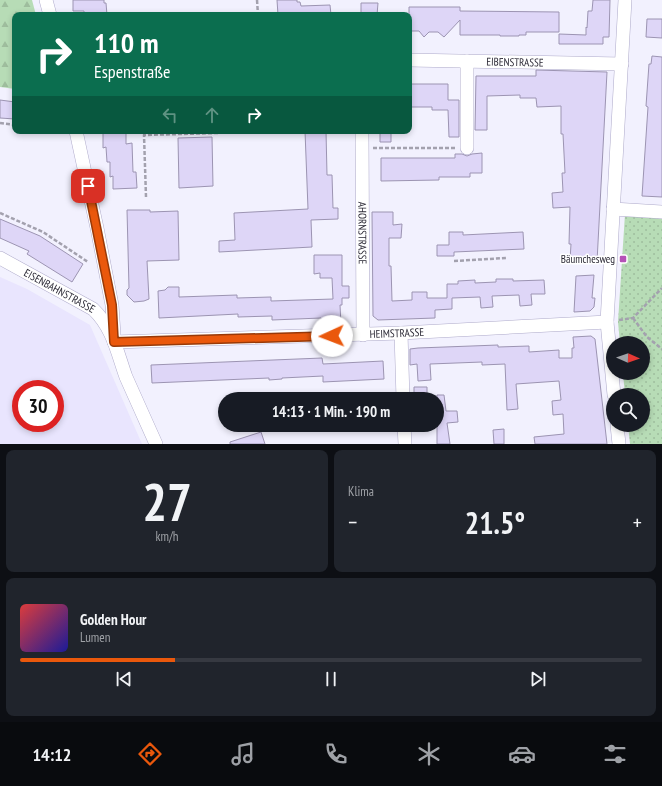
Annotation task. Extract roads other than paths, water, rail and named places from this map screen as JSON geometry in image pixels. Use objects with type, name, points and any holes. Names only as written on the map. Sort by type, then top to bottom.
[{"type":"street","points":[[46,0],[49,12]]},
{"type":"street","points":[[613,388],[607,322],[625,0]]},
{"type":"street","name":"EIBENSTRASSE","points":[[412,60],[622,64]]},
{"type":"street","points":[[467,61],[468,148]]},
{"type":"street","points":[[77,134],[112,305],[114,342]]},
{"type":"street","name":"AHORNSTRASSE","points":[[362,134],[363,335]]},
{"type":"street","points":[[613,209],[662,212]]},
{"type":"street","name":"EISENBAHNSTRASSE","points":[[0,258],[93,309],[100,315],[108,326],[126,376],[156,444]]},
{"type":"street","name":"HEIMSTRASSE","points":[[114,342],[363,335],[607,322]]},
{"type":"street","points":[[401,333],[404,392]]},
{"type":"street","points":[[404,432],[405,444]]},
{"type":"street","points":[[618,432],[619,444]]},
{"type":"place","name":"Bäumchesweg","points":[[623,259]]}]
